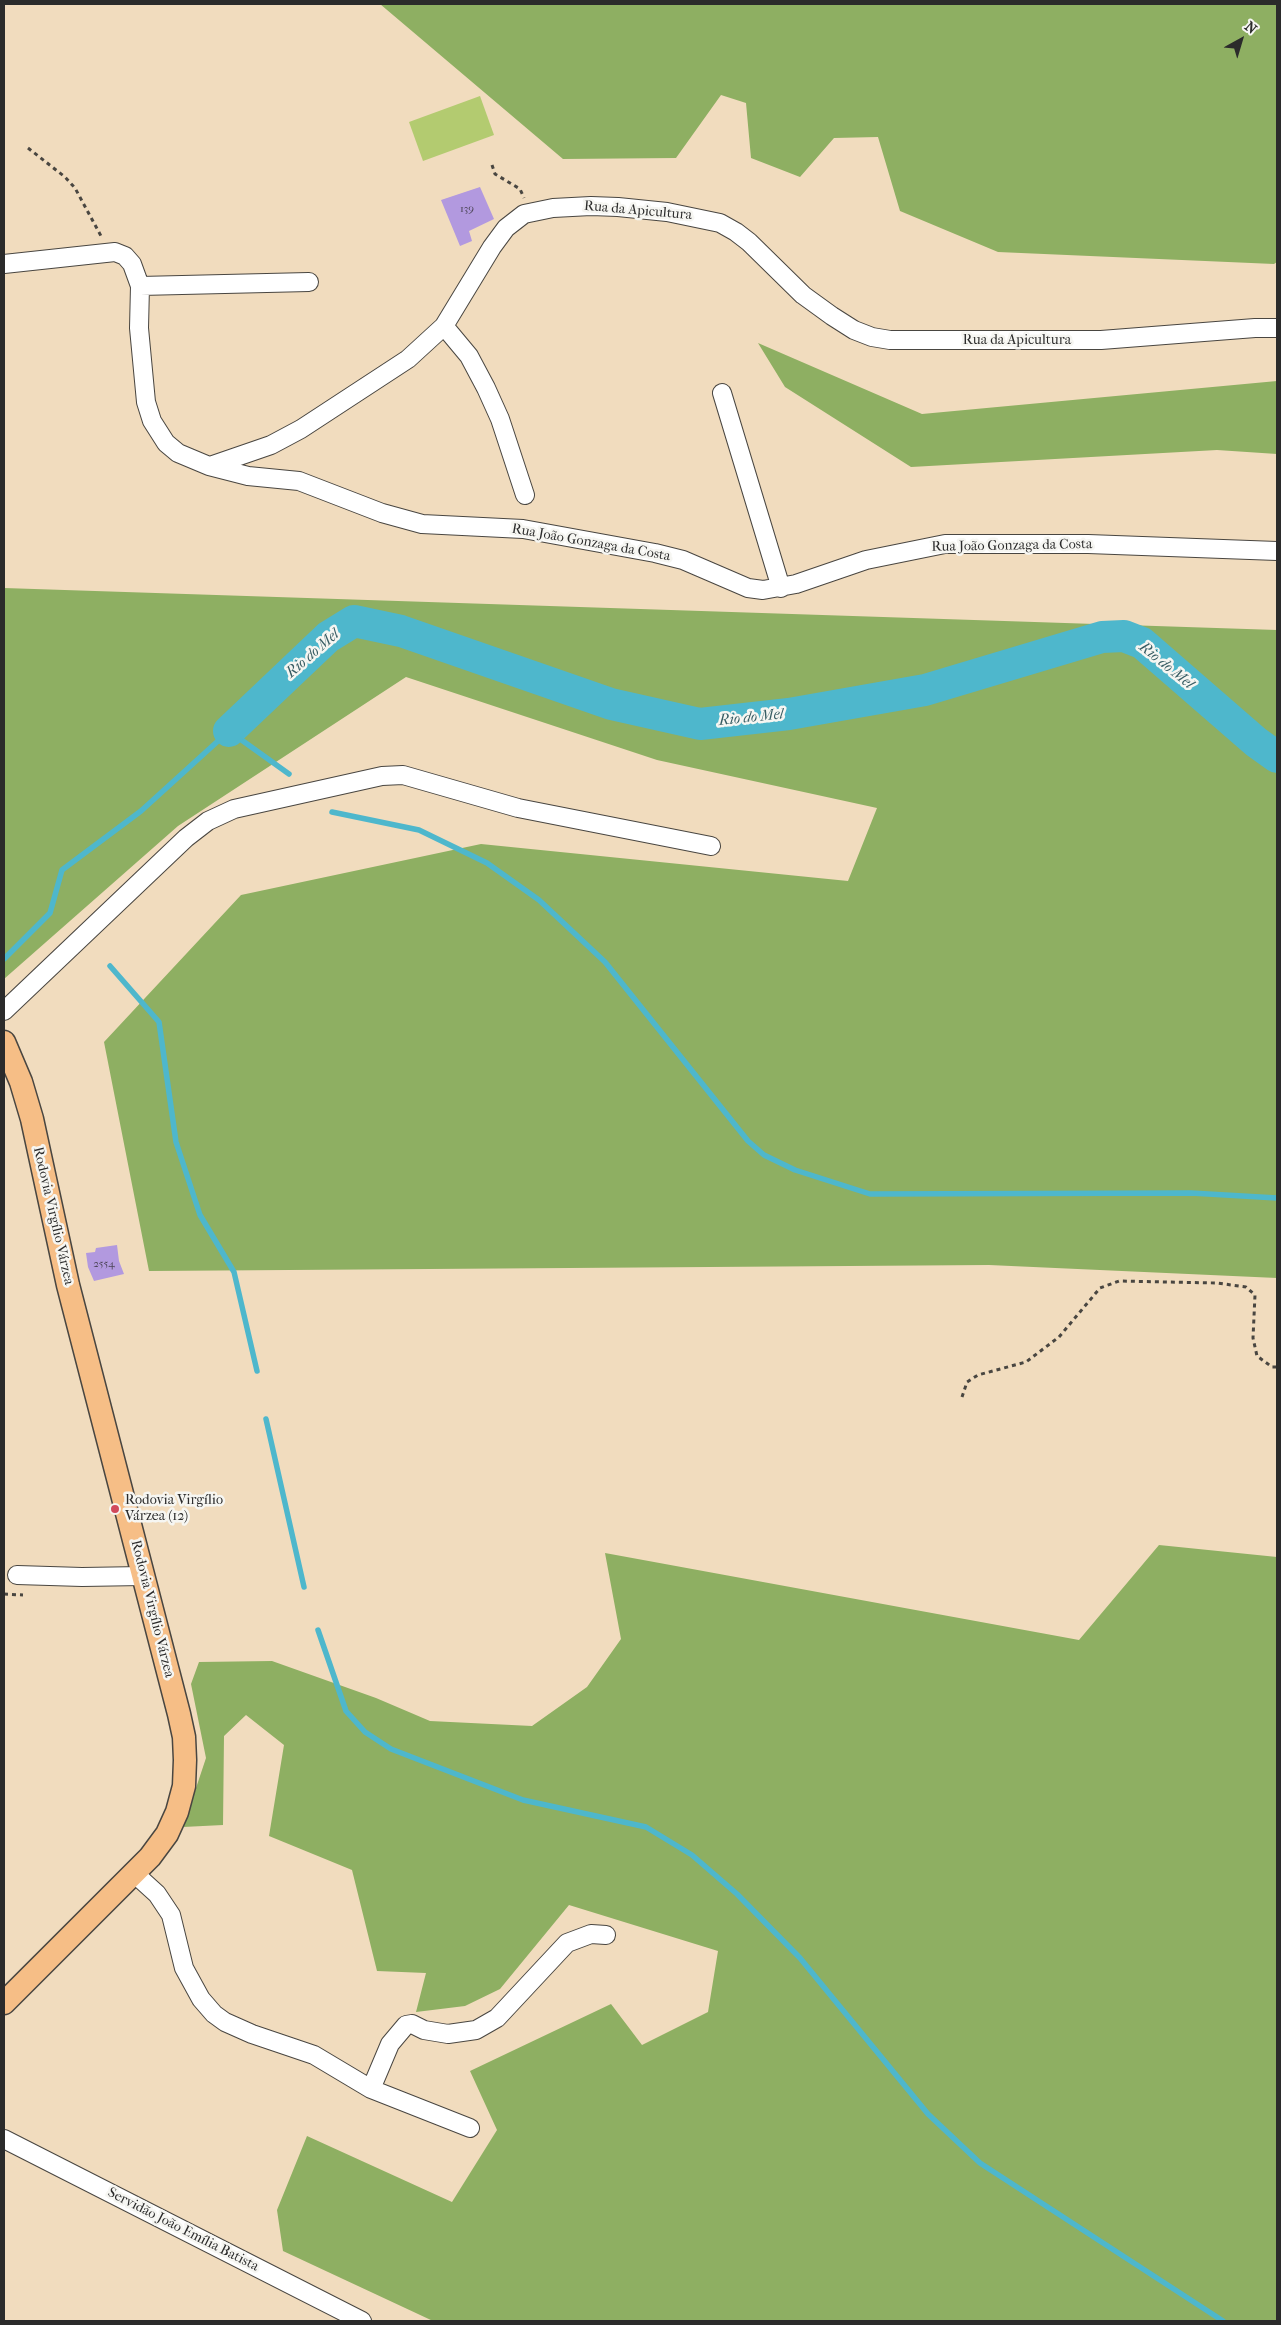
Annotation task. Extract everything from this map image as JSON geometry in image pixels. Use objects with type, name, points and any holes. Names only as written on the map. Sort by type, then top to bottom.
[{"type":"main road","name":"Rodovia Virgílio Várzea","points":[[4,1042],[21,1082],[32,1119],[68,1285],[184,1738],[185,1760],[184,1786],[177,1812],[167,1834],[135,1874],[4,2003]]},
{"type":"street","name":"Rua da Apicultura","points":[[209,466],[272,445],[301,429],[393,369],[423,346],[444,326],[499,236],[516,220],[529,213],[566,206],[609,207],[667,212],[720,223],[749,242],[803,295],[832,316],[863,333],[890,340],[1101,340],[1277,328]]},
{"type":"street","points":[[4,264],[109,252]]},
{"type":"street","name":"Rua João Gonzaga da Costa","points":[[109,252],[125,256],[132,264],[140,286],[139,328],[146,402],[152,421],[166,443],[178,453],[209,466],[248,476],[299,481],[382,513],[422,524],[502,527],[540,531],[668,556],[699,566],[748,588],[763,590],[781,588],[866,560],[945,544],[1088,544],[1277,551]]},
{"type":"street","points":[[140,286],[309,282]]},
{"type":"street","points":[[444,326],[469,356],[486,388],[500,419],[525,495]]},
{"type":"street","points":[[722,393],[781,588]]},
{"type":"street","points":[[4,1011],[186,838],[208,821],[234,809],[382,776],[403,775],[518,808],[711,846]]},
{"type":"street","points":[[16,1575],[143,1576]]},
{"type":"street","points":[[135,1874],[157,1894],[171,1915],[184,1968],[201,1999],[214,2014],[225,2022],[252,2034],[314,2055],[371,2089],[470,2128]]},
{"type":"street","points":[[371,2089],[390,2044],[406,2025],[412,2024],[424,2030],[448,2034],[476,2030],[497,2018],[567,1943],[591,1934],[606,1935]]},
{"type":"street","name":"Servidão João Emília Batista","points":[[4,2139],[362,2321]]},
{"type":"path","points":[[28,148],[66,177],[75,188],[109,252]]},
{"type":"path","points":[[492,165],[495,174],[520,189],[529,213]]},
{"type":"path","points":[[962,1397],[967,1382],[978,1375],[1026,1362],[1059,1337],[1100,1288],[1119,1281],[1217,1282],[1246,1288],[1254,1295],[1253,1338],[1258,1356],[1272,1367],[1277,1367]]},
{"type":"path","points":[[4,1594],[23,1595]]},
{"type":"green space","points":[[380,4],[1277,4],[1277,262],[1274,264],[998,252],[900,211],[878,137],[834,138],[800,177],[751,158],[746,103],[721,95],[676,158],[563,159]]},
{"type":"green space","points":[[480,96],[494,135],[423,161],[409,122]]},
{"type":"green space","points":[[758,343],[922,414],[1277,381],[1277,454],[1217,450],[911,467],[785,387]]},
{"type":"green space","points":[[4,588],[1277,630],[1277,1278],[989,1265],[149,1271],[104,1042],[241,895],[481,844],[848,881],[877,808],[657,760],[406,677],[178,826],[4,979]]},
{"type":"green space","points":[[1159,1545],[1277,1557],[1277,2321],[433,2321],[283,2251],[277,2210],[307,2136],[452,2202],[497,2130],[470,2071],[611,2004],[642,2045],[708,2012],[718,1951],[569,1905],[500,1989],[465,2006],[416,2012],[426,1973],[377,1971],[352,1870],[269,1836],[284,1745],[246,1715],[224,1736],[223,1825],[183,1827],[206,1758],[191,1684],[199,1662],[272,1661],[376,1698],[430,1721],[532,1726],[587,1687],[621,1639],[605,1553],[1079,1640]]},
{"type":"building","points":[[480,187],[494,219],[469,231],[472,241],[460,246],[441,200]]},
{"type":"building","points":[[117,1245],[119,1261],[124,1274],[94,1281],[88,1267],[86,1253],[95,1252],[96,1248]]},
{"type":"waterway","name":"Rio do Mel","points":[[229,731],[328,637],[354,621],[401,631],[611,704],[700,724],[789,714],[925,690],[1102,637],[1124,636],[1142,643],[1256,742],[1277,757]]},
{"type":"waterway","points":[[4,959],[50,913],[62,870],[141,811],[229,731],[289,774]]},
{"type":"waterway","points":[[332,812],[419,830],[487,863],[539,900],[605,962],[748,1141],[764,1155],[795,1170],[870,1194],[1191,1193],[1277,1198]]},
{"type":"waterway","points":[[110,966],[159,1022],[176,1142],[200,1215],[234,1272],[257,1371]]},
{"type":"waterway","points":[[266,1419],[304,1587]]},
{"type":"waterway","points":[[318,1630],[346,1711],[365,1732],[391,1749],[523,1800],[646,1827],[692,1855],[737,1894],[800,1958],[928,2114],[980,2163],[1223,2321]]},
{"type":"place","name":"Rodovia Virgílio Várzea (12)","points":[[115,1509]]}]
